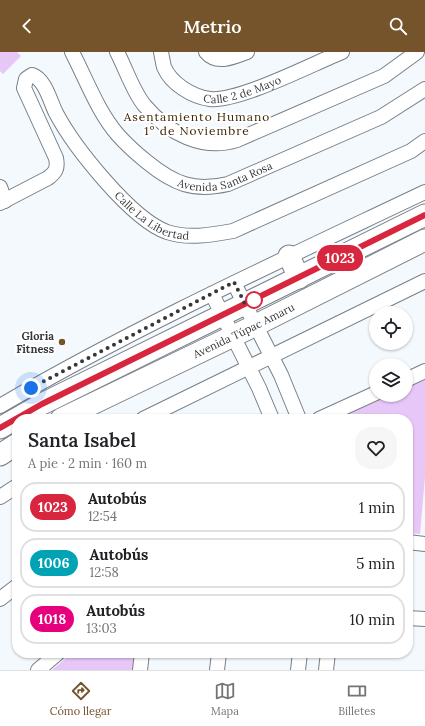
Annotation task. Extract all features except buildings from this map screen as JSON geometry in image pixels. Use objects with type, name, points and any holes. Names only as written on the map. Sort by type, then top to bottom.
[{"type":"highway","name":"Avenida Túpac Amaru","points":[[24,414],[425,215]]},
{"type":"highway","name":"Avenida Túpac Amaru","points":[[71,414],[234,336],[425,240]]},
{"type":"highway","points":[[289,256],[299,278]]},
{"type":"highway","name":"Avenida Túpac Amaru","points":[[0,428],[12,421]]},
{"type":"highway","points":[[0,455],[12,447]]},
{"type":"street","name":"Avenida Santa Rosa","points":[[72,52],[104,115],[117,134],[131,149],[164,175],[178,183],[203,188],[228,184],[368,123],[393,110],[425,89]]},
{"type":"street","points":[[117,52],[141,100],[158,118],[172,130],[188,138],[213,144],[237,140],[384,76],[417,52]]},
{"type":"street","name":"Calle 2 de Mayo","points":[[161,52],[164,67],[172,78],[196,96],[211,99],[226,98],[246,92],[342,52]]},
{"type":"street","points":[[206,52],[217,59],[228,59],[247,52]]},
{"type":"street","name":"Calle La Libertad","points":[[2,202],[54,174],[57,167],[56,158],[24,88],[24,83],[28,76],[36,77],[40,81],[56,113],[74,143],[97,171],[145,219],[155,226],[177,234],[210,235],[233,231],[411,151],[425,140]]},
{"type":"street","points":[[0,187],[2,202]]},
{"type":"street","points":[[0,406],[75,364],[234,282],[425,192]]},
{"type":"street","points":[[153,414],[425,281]]},
{"type":"street","points":[[234,282],[271,356],[297,414]]},
{"type":"street","points":[[212,294],[249,367],[270,414]]},
{"type":"street","points":[[413,377],[425,371]]},
{"type":"street","points":[[331,414],[369,397]]},
{"type":"street","points":[[0,498],[12,490]]},
{"type":"street","points":[[413,543],[425,544]]},
{"type":"street","points":[[0,599],[12,590]]},
{"type":"street","points":[[413,618],[425,619]]},
{"type":"street","points":[[38,670],[52,658]]},
{"type":"street","points":[[217,670],[218,658]]},
{"type":"street","points":[[298,670],[299,658]]},
{"type":"street","points":[[326,670],[327,658]]},
{"type":"shaded area","points":[[0,52],[17,52],[21,56],[3,74],[0,71]]},
{"type":"shaded area","points":[[425,379],[425,477],[420,534],[413,533],[413,414],[349,414],[375,402],[413,402],[413,384]]},
{"type":"shaded area","points":[[66,658],[135,658],[134,670],[52,670]]},
{"type":"bus line","name":"1023","points":[[24,414],[425,215]]},
{"type":"bus line","name":"1023","points":[[0,428],[12,421]]},
{"type":"place","name":"Gloria Fitness","points":[[62,342]]},
{"type":"district","name":"Asentamiento Humano 1º de Noviembre","points":[[197,123]]},
{"type":"route","points":[[31,388],[234,282],[245,304],[254,300]]}]
